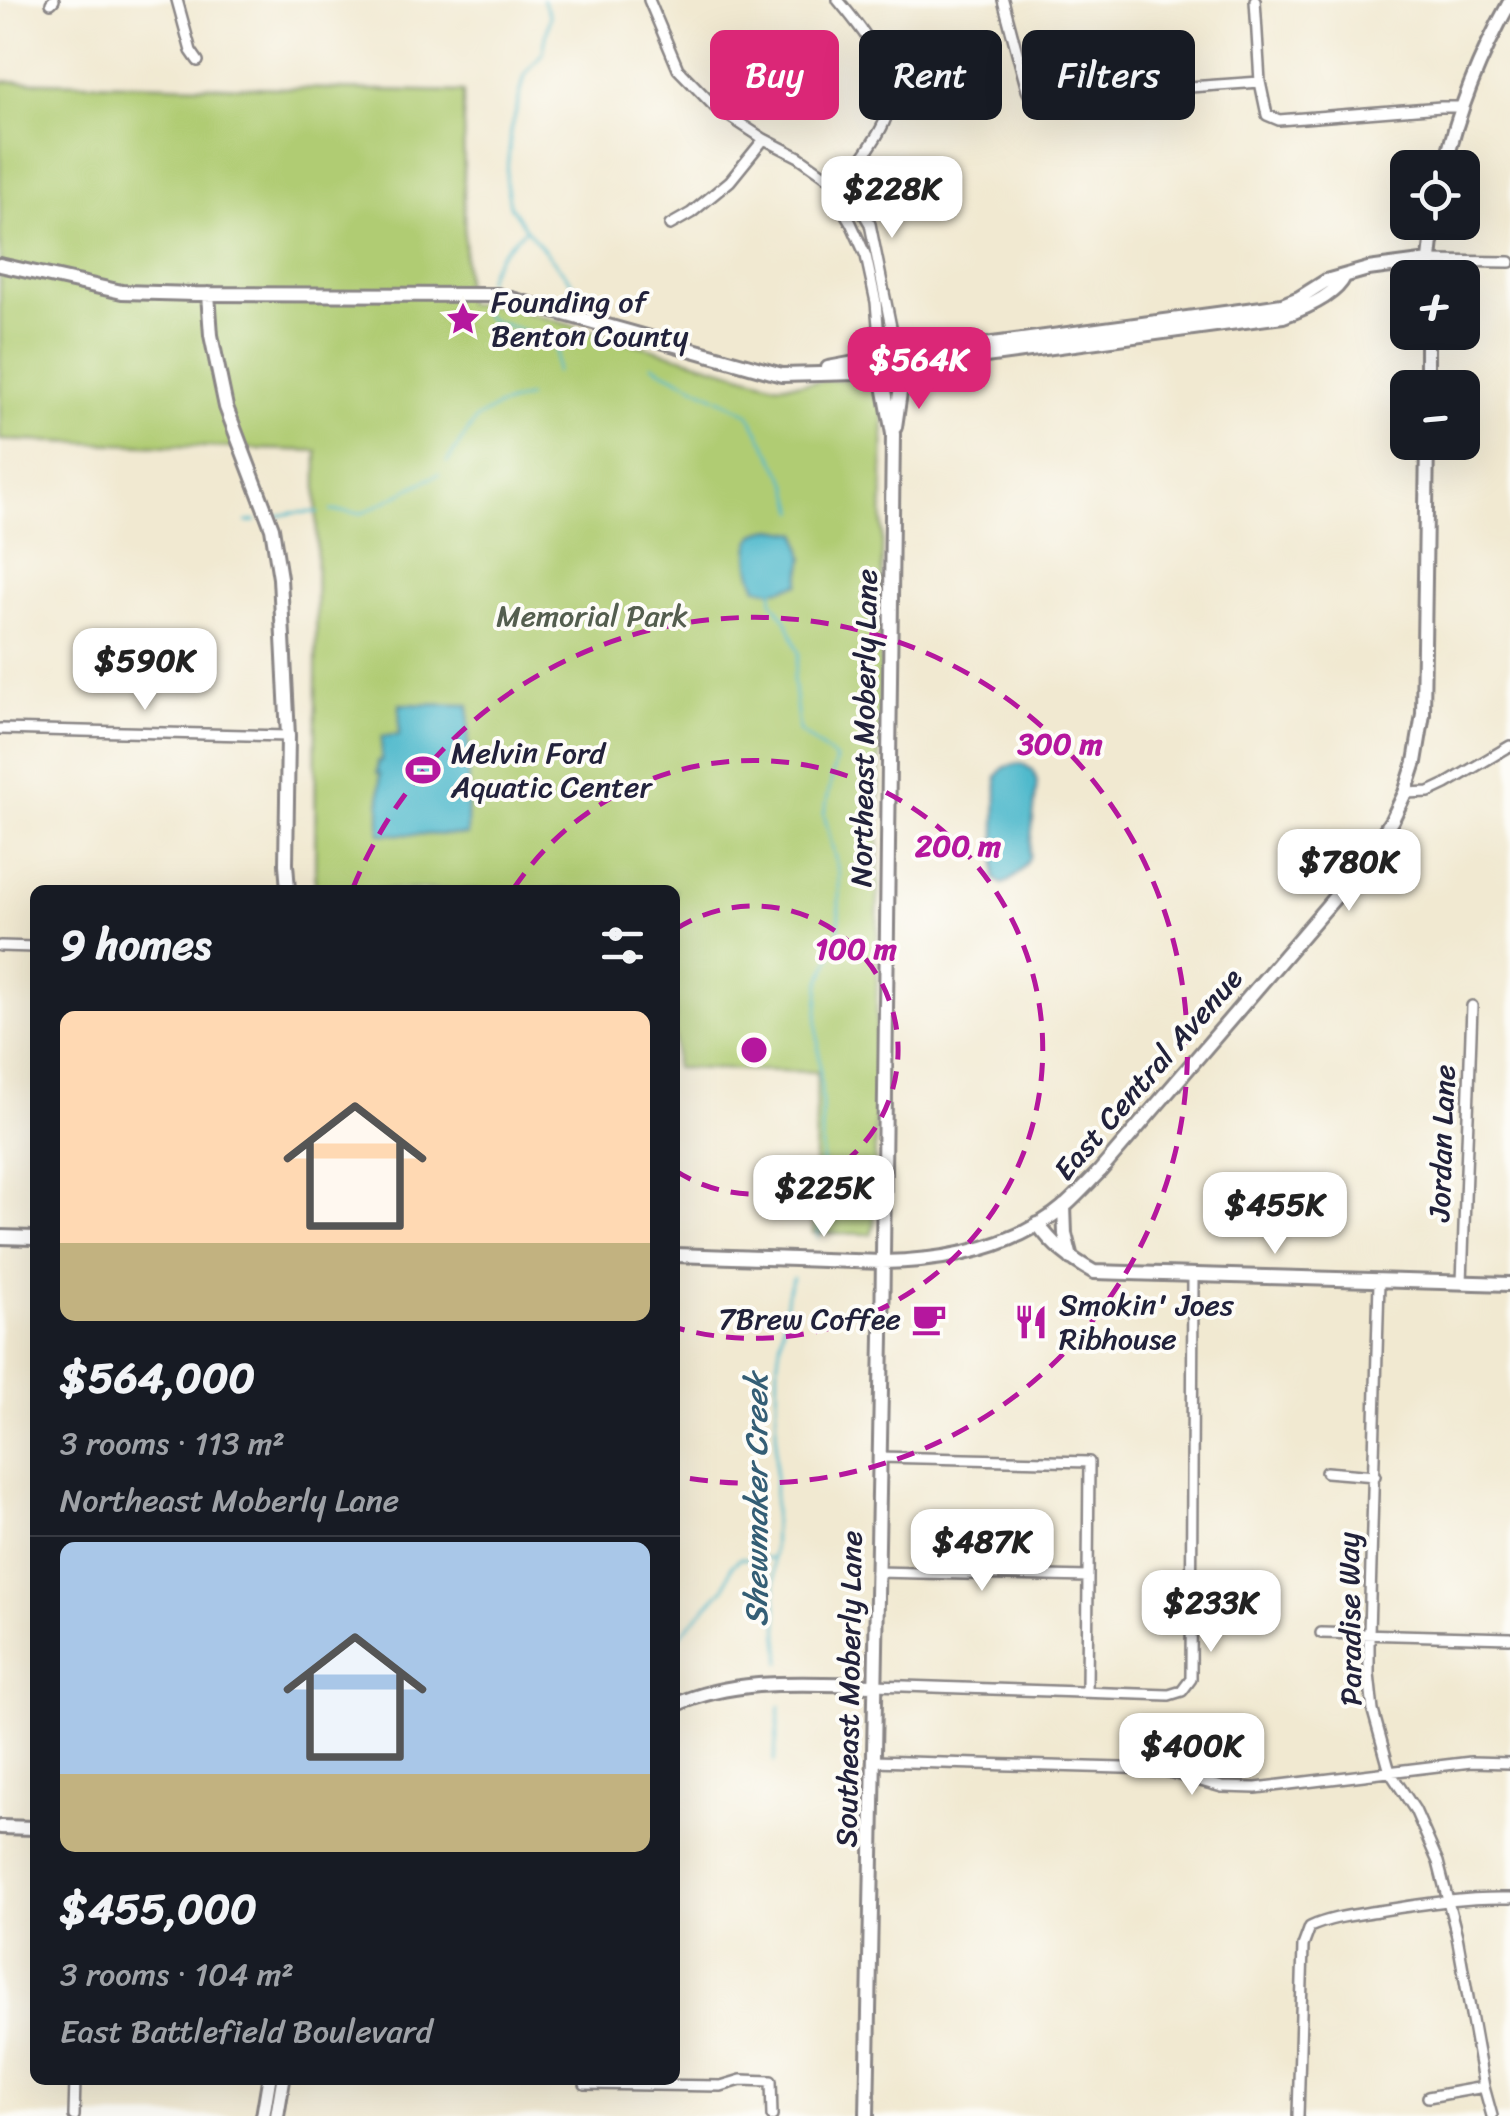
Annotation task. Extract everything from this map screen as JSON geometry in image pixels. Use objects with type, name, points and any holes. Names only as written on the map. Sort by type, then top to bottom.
[{"type":"street","points":[[177,0],[191,51],[198,61]]},
{"type":"street","points":[[649,0],[678,70],[715,107],[848,188],[870,224],[890,327],[908,356],[909,367],[904,377]]},
{"type":"street","points":[[836,182],[859,163],[882,129],[890,106],[890,89],[881,62],[838,0]]},
{"type":"street","points":[[1003,0],[1026,90],[1035,98],[1260,82]]},
{"type":"street","points":[[1255,0],[1260,82],[1267,115],[1279,120],[1462,107]]},
{"type":"street","points":[[1450,150],[1475,72],[1510,2]]},
{"type":"street","points":[[670,225],[730,182],[764,139]]},
{"type":"street","points":[[836,182],[836,198],[866,256],[876,302],[877,352],[873,368],[881,379]]},
{"type":"street","points":[[1480,262],[1510,262]]},
{"type":"street","points":[[0,265],[122,292],[497,295],[782,375],[857,373],[893,382],[926,364],[1283,316],[1340,286],[1344,276]]},
{"type":"street","points":[[812,374],[856,363],[887,345],[925,353],[1262,308],[1299,298],[1344,276],[1390,266]]},
{"type":"street","points":[[208,294],[211,334],[226,407],[272,528],[280,578],[288,736],[288,885]]},
{"type":"street","name":"Northeast Moberly Lane","points":[[882,1262],[893,434],[904,377]]},
{"type":"street","name":"Northeast Moberly Lane","points":[[881,379],[893,434]]},
{"type":"street","name":"East Central Avenue","points":[[680,1255],[882,1262],[959,1255],[1038,1224],[1064,1206],[1100,1171],[1360,868],[1405,793],[1423,714],[1427,460]]},
{"type":"street","points":[[0,729],[288,736]]},
{"type":"street","points":[[1405,793],[1429,792],[1510,746]]},
{"type":"street","points":[[0,946],[30,946]]},
{"type":"street","name":"Jordan Lane","points":[[1462,1282],[1472,1006]]},
{"type":"street","points":[[1064,1206],[1071,1258]]},
{"type":"street","points":[[1038,1224],[1050,1241],[1094,1272],[1510,1284]]},
{"type":"street","points":[[0,1237],[30,1238]]},
{"type":"street","name":"Southeast Moberly Lane","points":[[867,2116],[882,1262]]},
{"type":"street","points":[[680,1704],[743,1686],[874,1685],[1170,1695],[1182,1690],[1191,1679],[1193,1276]]},
{"type":"street","name":"Paradise Way","points":[[1380,1282],[1369,1674],[1373,1711],[1390,1772],[1415,1810],[1438,1862],[1457,1936],[1492,2116]]},
{"type":"street","points":[[879,1457],[1090,1462],[1086,1691]]},
{"type":"street","points":[[1326,1472],[1375,1476]]},
{"type":"street","points":[[876,1572],[1088,1577]]},
{"type":"street","points":[[1321,1633],[1510,1638]]},
{"type":"street","points":[[873,1761],[1158,1769],[1222,1787],[1256,1788],[1471,1762],[1510,1763]]},
{"type":"street","points":[[0,1827],[30,1828]]},
{"type":"street","points":[[1298,2116],[1303,1946],[1310,1928],[1328,1919],[1448,1900],[1510,1898]]},
{"type":"street","points":[[653,2085],[721,2086],[742,2080],[772,2081],[772,2116]]},
{"type":"street","points":[[74,2116],[75,2085]]},
{"type":"street","points":[[263,2116],[268,2085]]},
{"type":"street","points":[[277,2116],[281,2085]]},
{"type":"street","points":[[1428,2097],[1484,2086]]},
{"type":"green space","name":"Memorial Park","points":[[0,81],[463,92],[465,303],[504,306],[775,384],[862,379],[878,386],[884,399],[871,1234],[813,1233],[817,1072],[680,1068],[680,885],[315,885],[317,451],[0,440]]},
{"type":"water","points":[[774,529],[798,533],[804,558],[799,584],[769,590],[757,587],[749,550],[753,537]]},
{"type":"water","name":"Melvin Ford Aquatic Center","points":[[400,704],[469,705],[467,835],[380,834],[378,761],[382,736],[399,735]]},
{"type":"water","points":[[1021,763],[1033,770],[1037,782],[1029,858],[1018,874],[1002,884],[995,879],[997,776],[1005,767]]},
{"type":"waterway","name":"Shewmaker Creek","points":[[543,0],[550,16],[543,52],[525,75],[511,131],[506,181],[510,206],[590,303]]},
{"type":"waterway","points":[[487,280],[497,259],[524,231]]},
{"type":"waterway","points":[[484,313],[488,319],[538,336],[557,350],[556,372]]},
{"type":"waterway","name":"Shewmaker Creek","points":[[652,365],[748,413],[789,485],[796,511]]},
{"type":"waterway","points":[[447,462],[477,418],[528,397]]},
{"type":"waterway","points":[[331,511],[363,513],[439,474]]},
{"type":"waterway","points":[[278,516],[318,512]]},
{"type":"waterway","points":[[247,522],[256,521]]},
{"type":"waterway","name":"Shewmaker Creek","points":[[773,588],[772,601],[786,620],[799,654],[793,679],[799,731],[836,759],[824,814],[839,874],[839,936],[820,983],[817,1023],[822,1104],[822,1205],[818,1237]]},
{"type":"waterway","name":"Shewmaker Creek","points":[[781,1663],[773,1559],[778,1360],[787,1293],[793,1278]]},
{"type":"waterway","points":[[680,1635],[724,1588],[731,1567],[740,1558],[772,1559]]},
{"type":"waterway","name":"Shewmaker Creek","points":[[774,1762],[780,1706]]},
{"type":"place","name":"Founding of Benton County","points":[[463,319]]},
{"type":"place","name":"Melvin Ford Aquatic Center","points":[[423,770]]},
{"type":"place","name":"7Brew Coffee","points":[[929,1319]]},
{"type":"place","name":"Smokin' Joes Ribhouse","points":[[1031,1322]]}]
